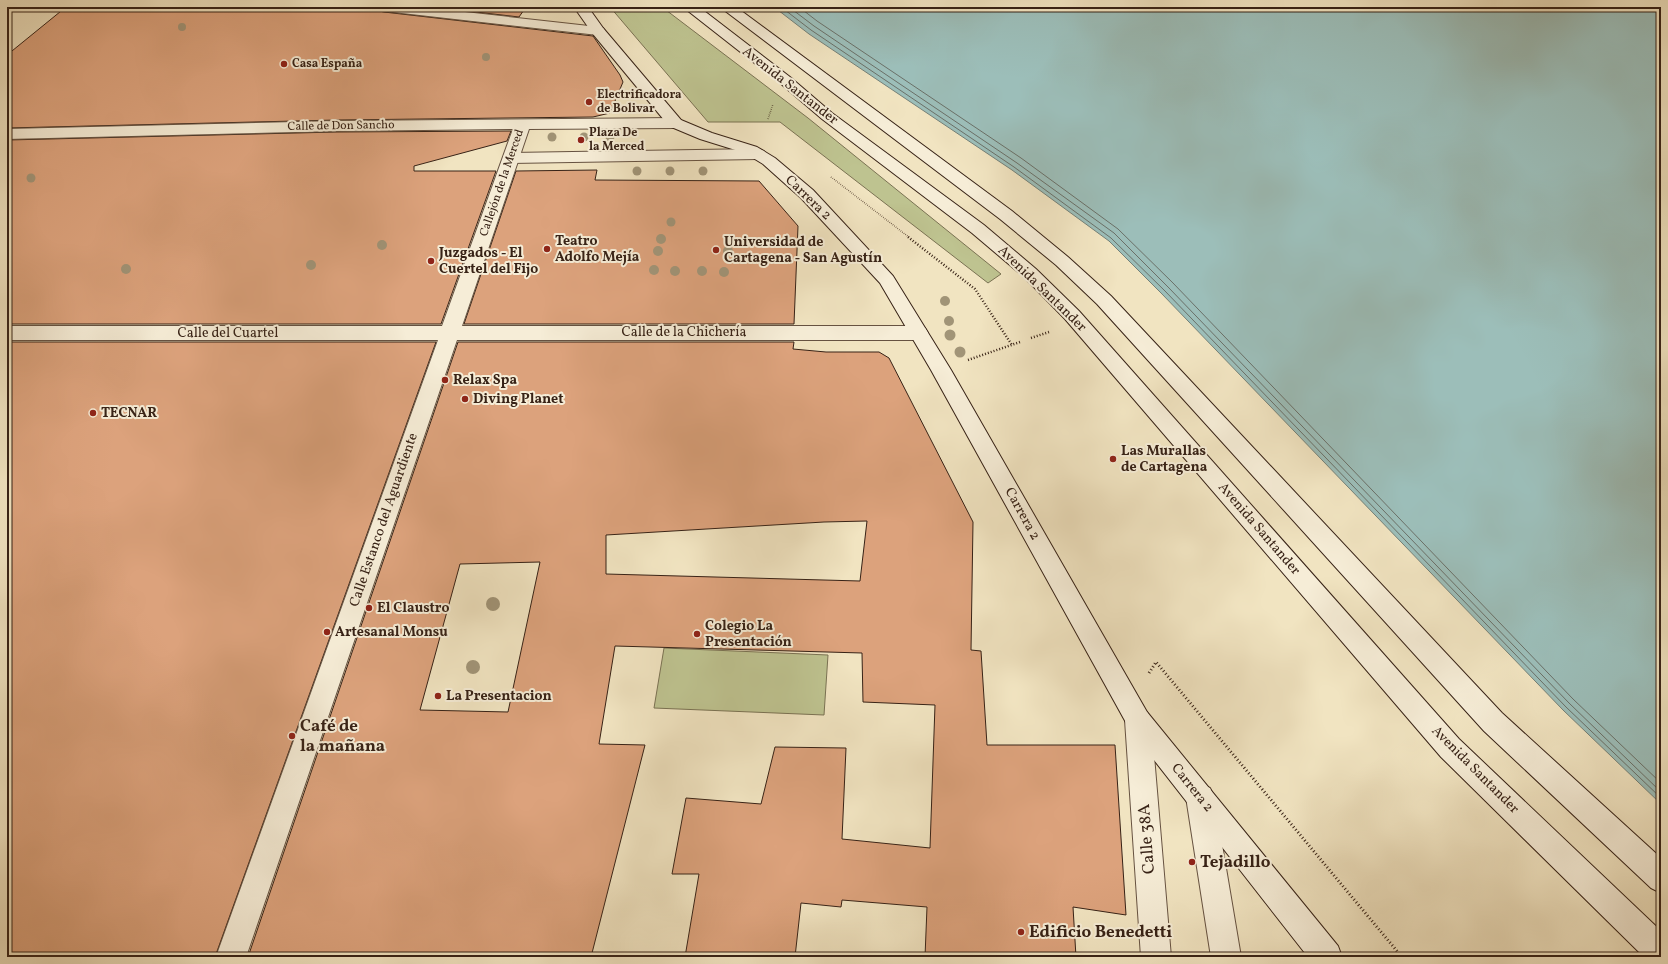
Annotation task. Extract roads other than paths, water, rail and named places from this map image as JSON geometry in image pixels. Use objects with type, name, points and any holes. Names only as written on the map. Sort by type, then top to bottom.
[{"type":"street","points":[[384,7],[598,31]]},
{"type":"street","points":[[581,7],[598,31],[675,123]]},
{"type":"street","name":"Avenida Santander","points":[[690,7],[785,80],[827,116],[978,229],[1035,279],[1072,315],[1450,748],[1661,952]]},
{"type":"street","name":"Avenida Santander","points":[[727,7],[1006,215],[1062,261],[1104,300],[1494,722],[1661,878]]},
{"type":"street","name":"Calle de Don Sancho","points":[[7,134],[336,126],[675,123]]},
{"type":"street","name":"Carrera 2","points":[[675,123],[706,136],[751,150],[769,161],[807,194],[887,280],[941,370],[1138,720],[1327,957]]},
{"type":"street","name":"Callejón de la Merced","points":[[450,332],[523,124]]},
{"type":"street","points":[[511,158],[758,154]]},
{"type":"street","name":"Calle de la Chichería","points":[[450,332],[918,333]]},
{"type":"street","name":"Calle del Cuartel","points":[[7,333],[450,332]]},
{"type":"street","name":"Calle Estanco del Aguardiente","points":[[231,957],[450,332]]},
{"type":"street","name":"Calle 38A","points":[[1138,720],[1156,957]]},
{"type":"street","points":[[1200,797],[1226,957]]},
{"type":"water","points":[[774,7],[1661,7],[1661,804],[1563,710],[1162,294],[1109,241],[1012,170],[809,34]]},
{"type":"place","name":"Casa España","points":[[284,64]]},
{"type":"place","name":"Electrificadora de Bolivar","points":[[589,102]]},
{"type":"place","name":"Plaza De la Merced","points":[[581,140]]},
{"type":"place","name":"Teatro Adolfo Mejía","points":[[547,249]]},
{"type":"place","name":"Universidad de Cartagena - San Agustín","points":[[716,250]]},
{"type":"place","name":"Juzgados - El Cuertel del Fijo","points":[[431,261]]},
{"type":"place","name":"Relax Spa","points":[[445,380]]},
{"type":"place","name":"Diving Planet","points":[[465,399]]},
{"type":"place","name":"TECNAR","points":[[93,413]]},
{"type":"place","name":"Las Murallas de Cartagena","points":[[1113,459]]},
{"type":"place","name":"El Claustro","points":[[369,608]]},
{"type":"place","name":"Artesanal Monsu","points":[[327,632]]},
{"type":"place","name":"Colegio La Presentación","points":[[697,634]]},
{"type":"place","name":"La Presentacion","points":[[438,696]]},
{"type":"place","name":"Café de la mañana","points":[[292,736]]},
{"type":"place","name":"Tejadillo","points":[[1192,862]]},
{"type":"place","name":"Edificio Benedetti","points":[[1021,932]]}]
